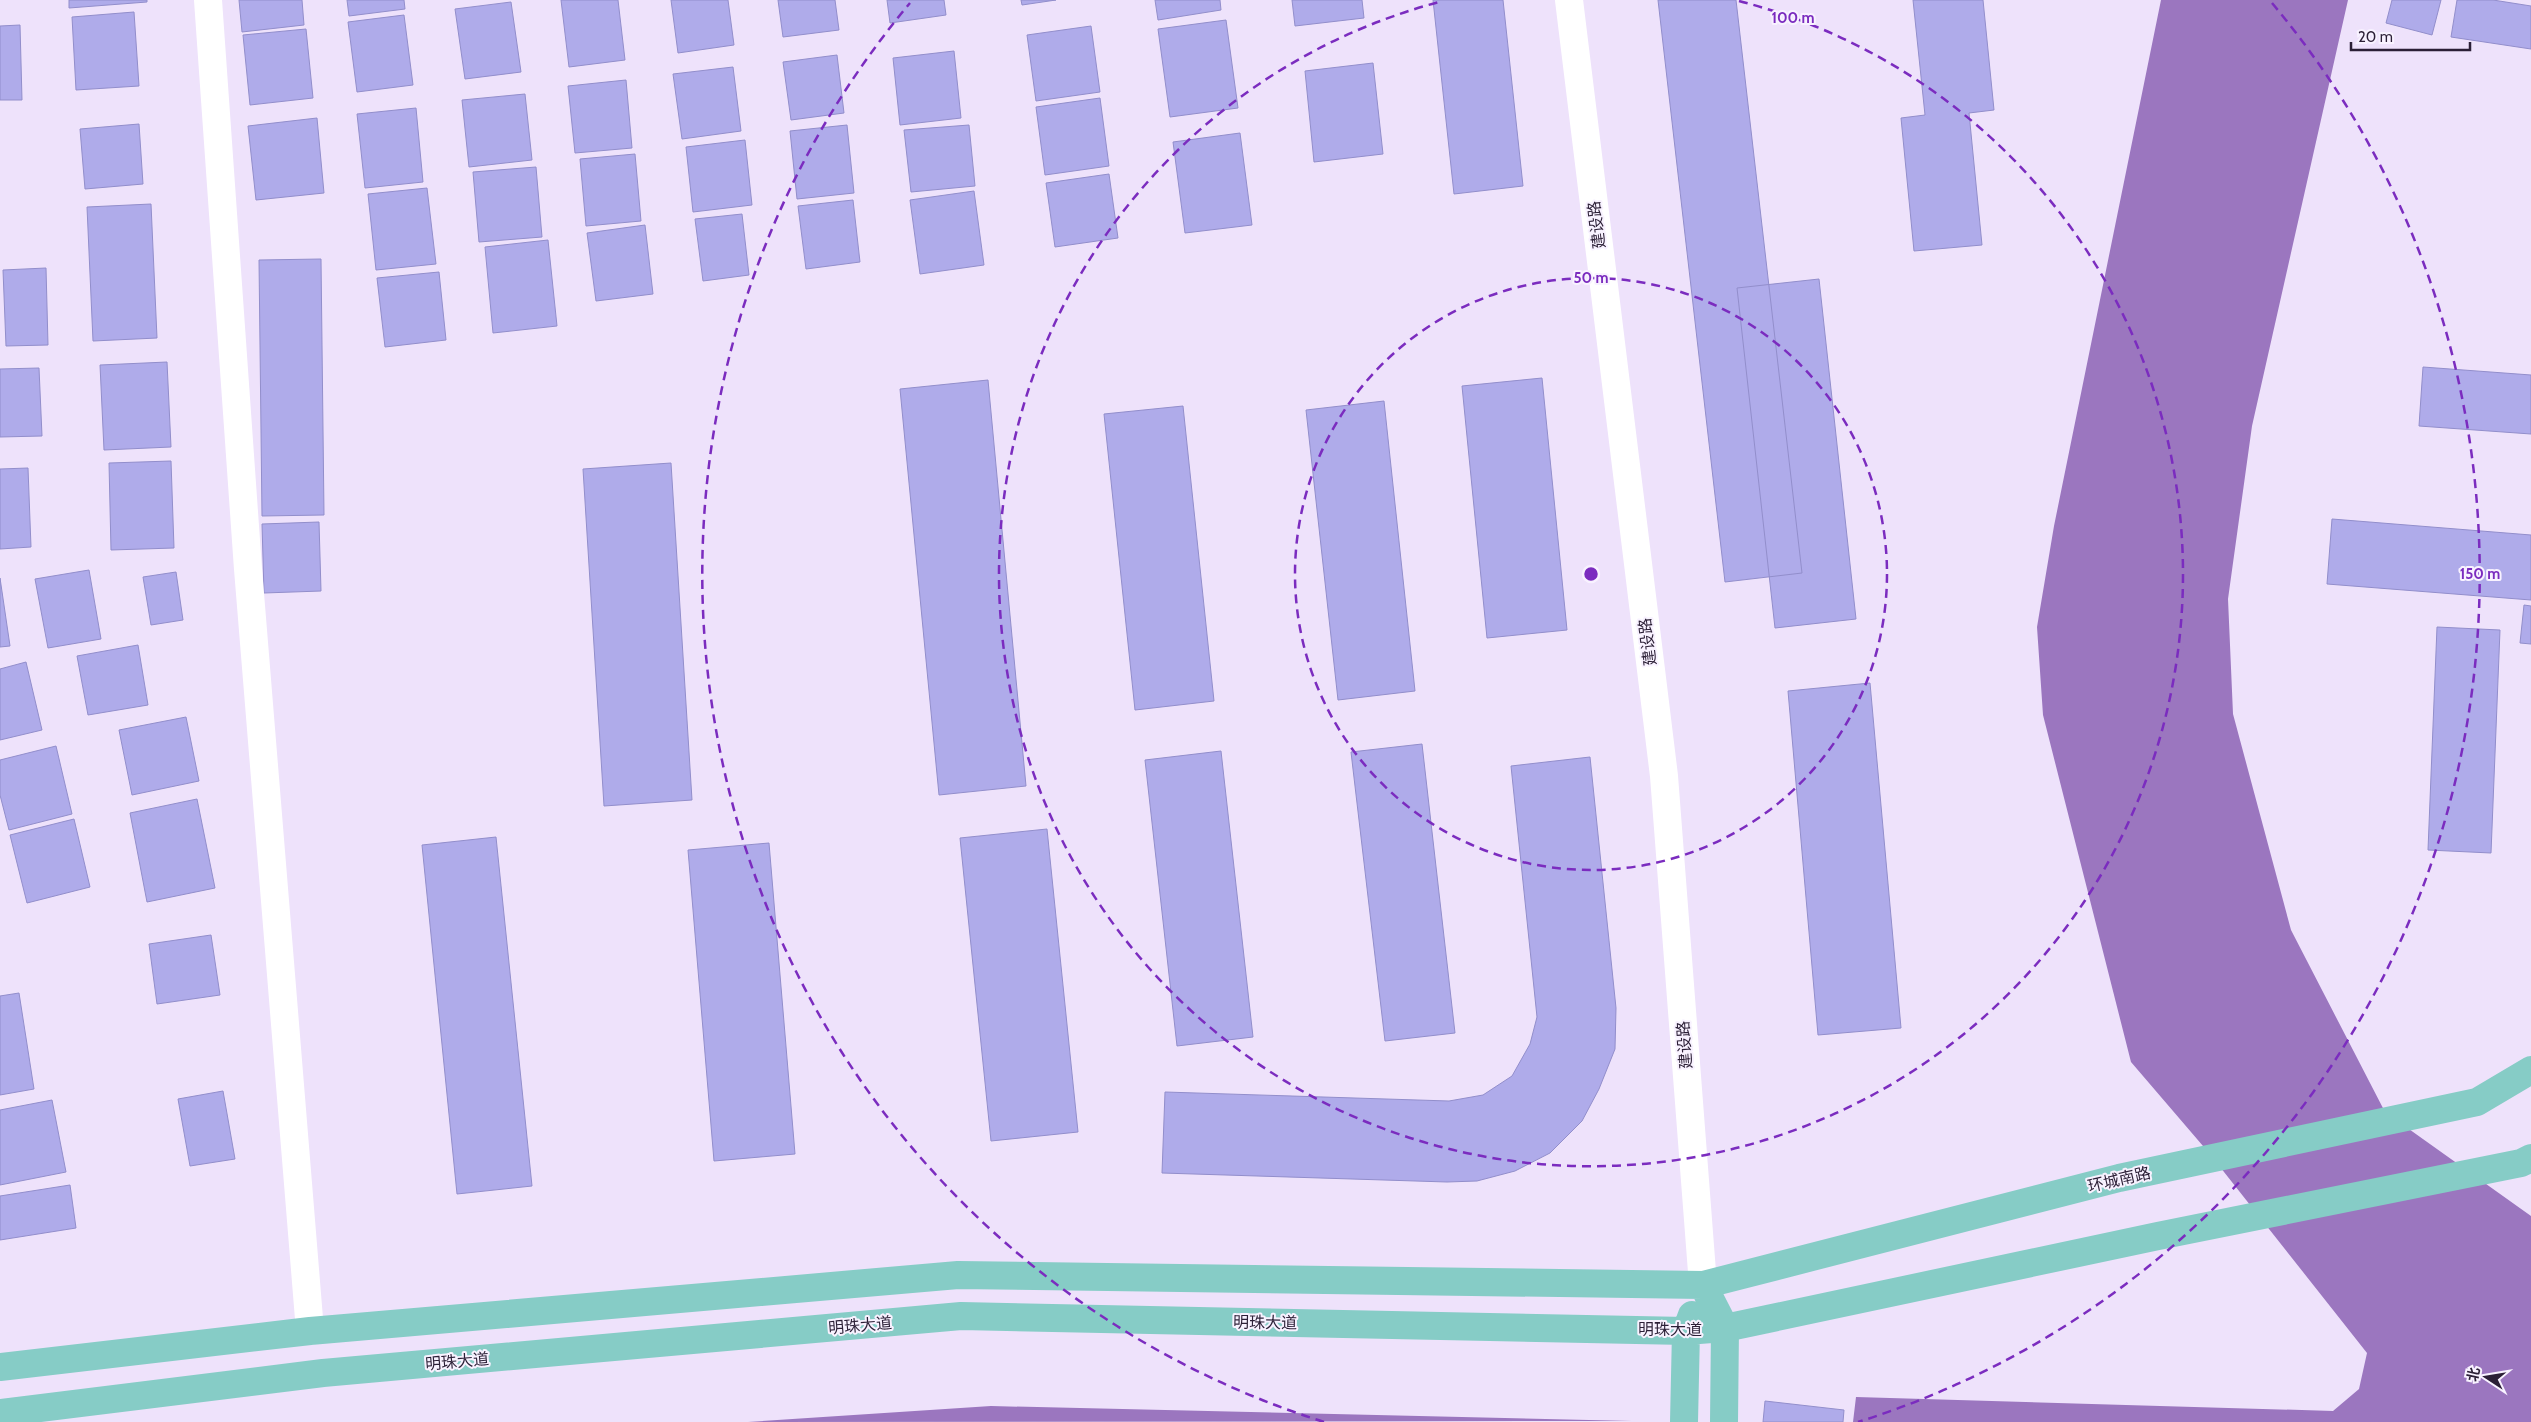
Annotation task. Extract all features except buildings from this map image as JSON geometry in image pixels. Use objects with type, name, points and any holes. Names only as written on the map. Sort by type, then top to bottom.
[{"type":"main road","name":"环城南路","points":[[1703,1285],[2119,1178],[2477,1102],[2531,1070]]},
{"type":"main road","points":[[1724,1328],[2526,1160]]},
{"type":"main road","points":[[0,1367],[310,1331],[958,1276],[1703,1285]]},
{"type":"main road","name":"建设路","points":[[1703,1285],[1724,1328],[1724,1422]]},
{"type":"main road","name":"建设路","points":[[1684,1422],[1686,1331],[1703,1285]]},
{"type":"main road","name":"明珠大道","points":[[0,1412],[323,1374],[961,1316],[1686,1331],[1724,1328]]},
{"type":"street","points":[[208,0],[249,589],[310,1331]]},
{"type":"street","name":"建设路","points":[[1569,0],[1664,776],[1703,1285]]},
{"type":"shaded area","points":[[2161,0],[2348,0],[2252,426],[2228,599],[2233,714],[2291,930],[2385,1112],[2531,1216],[2531,1422],[1853,1422],[1856,1397],[2333,1411],[2359,1389],[2367,1353],[2209,1153],[2131,1062],[2043,715],[2037,627],[2054,526]]},
{"type":"shaded area","points":[[991,1406],[1632,1421],[748,1422]]}]
